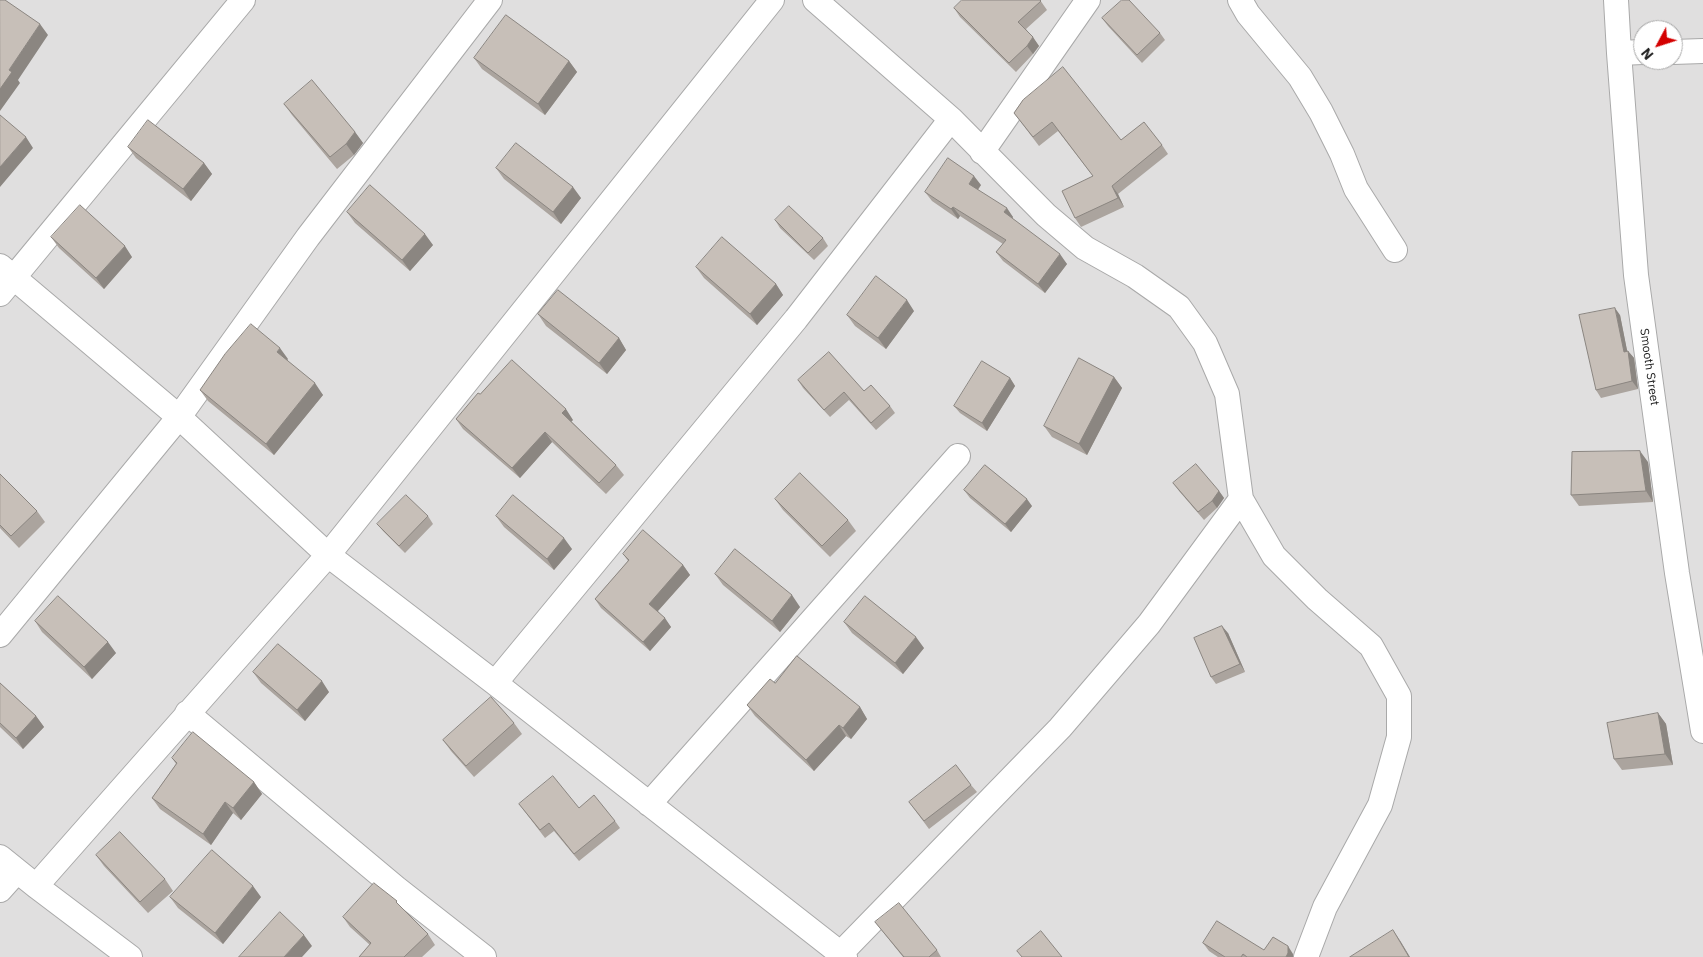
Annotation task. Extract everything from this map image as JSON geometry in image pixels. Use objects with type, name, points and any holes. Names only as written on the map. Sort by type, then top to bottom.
[{"type":"street","points":[[243,0],[4,279],[179,417],[328,555],[495,682],[842,955],[1060,728],[1149,624],[1241,499]]},
{"type":"street","points":[[0,635],[179,417],[308,237],[490,0]]},
{"type":"street","points":[[36,886],[328,555],[772,0]]},
{"type":"street","points":[[815,0],[951,119],[1046,215],[1085,248],[1135,276],[1179,307],[1205,343],[1227,394],[1241,499],[1274,556],[1317,599],[1371,646],[1399,696],[1400,737],[1380,805],[1325,906],[1306,957]]},
{"type":"street","points":[[982,152],[1088,0]]},
{"type":"street","points":[[1240,0],[1248,14],[1300,77],[1321,112],[1356,189],[1395,250]]},
{"type":"street","name":"Smooth Street","points":[[1616,0],[1636,275],[1677,573],[1703,731]]},
{"type":"street","points":[[1683,52],[1703,51]]},
{"type":"street","points":[[1619,53],[1633,52]]},
{"type":"street","points":[[495,682],[796,319],[951,119]]},
{"type":"street","points":[[648,804],[958,456]]},
{"type":"street","points":[[187,714],[396,888],[484,957]]},
{"type":"street","points":[[0,890],[8,864],[130,957]]},
{"type":"shaded area","points":[[0,0],[1703,0],[1703,957],[0,957]]},
{"type":"building","points":[[0,0],[5,0],[40,24],[9,70],[12,72],[0,89]]},
{"type":"building","points":[[962,0],[1040,0],[1018,22],[1033,37],[1027,46],[1009,63],[954,8]]},
{"type":"building","points":[[1122,0],[1129,0],[1160,33],[1137,55],[1102,18]]},
{"type":"building","points":[[506,15],[569,61],[538,104],[474,58]]},
{"type":"building","points":[[1063,67],[1121,140],[1144,122],[1162,145],[1112,186],[1118,198],[1075,218],[1062,191],[1093,176],[1052,122],[1033,137],[1014,113],[1023,100]]},
{"type":"building","points":[[312,80],[355,132],[346,144],[330,157],[284,104]]},
{"type":"building","points":[[0,115],[26,137],[0,167]]},
{"type":"building","points":[[148,120],[204,163],[183,189],[128,147]]},
{"type":"building","points":[[516,143],[573,187],[553,212],[496,168]]},
{"type":"building","points":[[948,158],[974,176],[969,184],[1007,208],[1004,212],[1060,254],[1038,284],[996,252],[1006,240],[925,192]]},
{"type":"building","points":[[370,185],[425,234],[402,260],[347,212]]},
{"type":"building","points":[[80,205],[125,246],[96,278],[51,237]]},
{"type":"building","points":[[789,206],[823,238],[808,253],[775,220]]},
{"type":"building","points":[[722,237],[776,284],[750,314],[696,267]]},
{"type":"building","points":[[876,276],[907,300],[878,338],[847,315]]},
{"type":"building","points":[[558,290],[619,338],[599,363],[538,314]]},
{"type":"building","points":[[1615,308],[1624,352],[1628,351],[1632,381],[1596,390],[1579,315]]},
{"type":"building","points":[[251,324],[280,348],[277,352],[315,383],[266,444],[200,390],[225,354]]},
{"type":"building","points":[[829,352],[864,391],[871,385],[890,406],[871,423],[844,392],[824,410],[798,380]]},
{"type":"building","points":[[1079,358],[1114,377],[1079,444],[1044,426]]},
{"type":"building","points":[[512,360],[566,409],[562,413],[616,465],[599,483],[545,432],[512,468],[456,419],[478,393],[480,394]]},
{"type":"building","points":[[982,361],[1010,378],[982,423],[954,406]]},
{"type":"building","points":[[1640,451],[1646,491],[1571,495],[1572,452]]},
{"type":"building","points":[[1196,464],[1219,491],[1212,501],[1198,512],[1173,483]]},
{"type":"building","points":[[985,465],[1027,499],[1005,524],[964,490]]},
{"type":"building","points":[[800,473],[848,520],[822,546],[775,499]]},
{"type":"building","points":[[0,474],[37,511],[11,536],[0,525]]},
{"type":"building","points":[[406,495],[428,516],[399,546],[377,524]]},
{"type":"building","points":[[513,495],[564,538],[547,559],[496,516]]},
{"type":"building","points":[[643,530],[683,565],[649,604],[665,618],[643,642],[595,599],[629,560],[623,554]]},
{"type":"building","points":[[735,549],[792,595],[772,621],[715,574]]},
{"type":"building","points":[[58,596],[108,642],[84,667],[35,621]]},
{"type":"building","points":[[865,596],[916,637],[895,663],[844,622]]},
{"type":"building","points":[[1222,626],[1240,664],[1211,677],[1194,638]]},
{"type":"building","points":[[278,644],[322,681],[297,710],[253,672]]},
{"type":"building","points":[[797,656],[860,707],[843,728],[839,725],[806,760],[747,705],[770,679],[775,683]]},
{"type":"building","points":[[0,683],[36,716],[16,738],[0,723]]},
{"type":"building","points":[[491,697],[514,723],[466,766],[443,740]]},
{"type":"building","points":[[1658,713],[1665,754],[1614,759],[1607,723]]},
{"type":"building","points":[[193,732],[254,782],[233,808],[225,802],[203,834],[152,798],[177,763],[172,758]]},
{"type":"building","points":[[956,765],[971,785],[924,821],[909,802]]},
{"type":"building","points":[[553,776],[579,808],[594,795],[615,821],[574,854],[549,823],[540,830],[519,804]]},
{"type":"building","points":[[120,832],[165,879],[140,902],[96,855]]},
{"type":"building","points":[[212,850],[253,886],[215,933],[170,897]]},
{"type":"building","points":[[374,883],[397,901],[428,934],[404,957],[359,957],[371,943],[343,917]]},
{"type":"building","points":[[899,903],[937,950],[929,957],[904,957],[875,922]]},
{"type":"building","points":[[280,912],[304,935],[284,957],[239,957]]},
{"type":"building","points":[[1217,921],[1264,950],[1273,937],[1288,946],[1288,953],[1286,957],[1247,957],[1243,954],[1241,957],[1225,957],[1203,943]]},
{"type":"building","points":[[1393,930],[1409,957],[1350,957]]},
{"type":"building","points":[[1041,931],[1062,957],[1022,957],[1017,951]]}]
